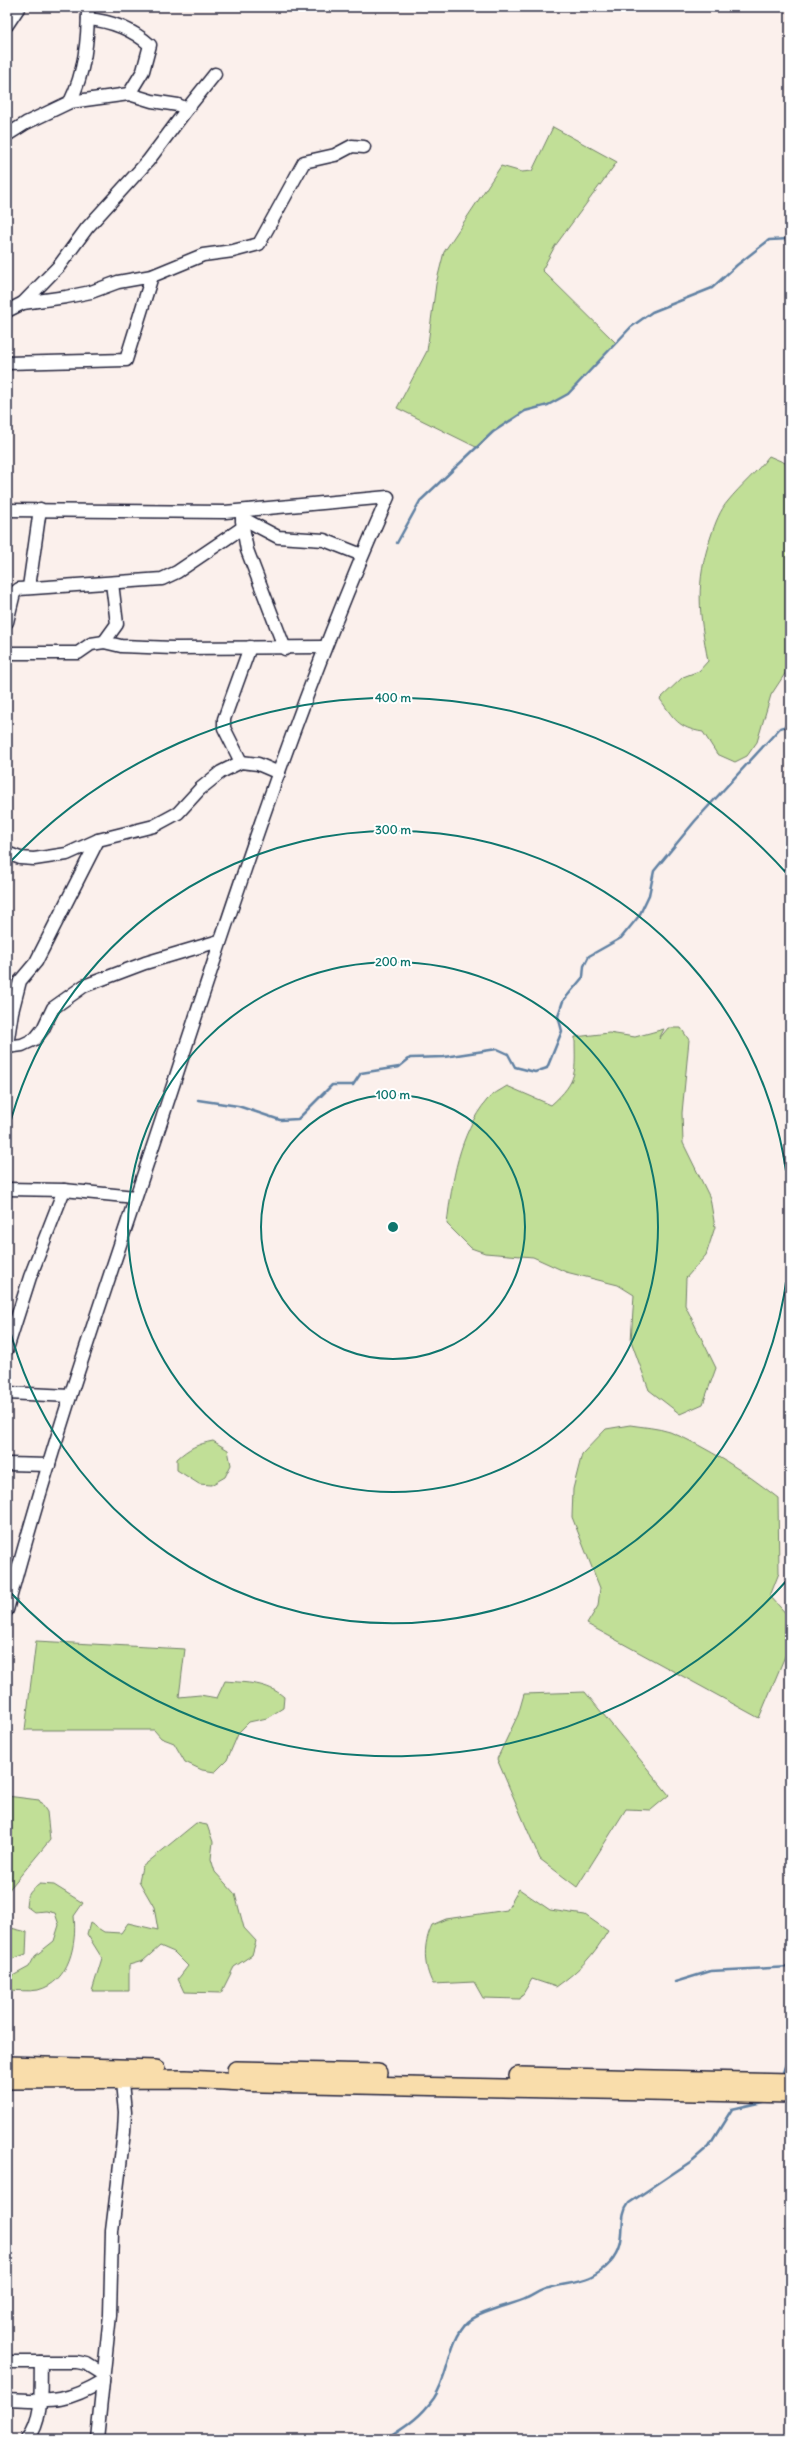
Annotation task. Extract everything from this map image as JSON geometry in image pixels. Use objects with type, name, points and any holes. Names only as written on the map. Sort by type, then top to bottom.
[{"type":"highway","points":[[7,2065],[186,2079],[263,2083],[790,2094]]},
{"type":"highway","points":[[7,2080],[121,2074],[790,2082]]},
{"type":"street","points":[[7,25],[19,7]]},
{"type":"street","points":[[70,102],[81,73],[87,37],[88,13],[128,29],[150,46],[143,71],[129,94]]},
{"type":"street","points":[[7,311],[23,302],[59,266],[101,210],[143,167],[215,74]]},
{"type":"street","points":[[7,135],[26,123],[70,102],[129,94],[152,101],[178,105],[187,109]]},
{"type":"street","points":[[23,302],[66,297],[91,292],[118,282],[152,276],[203,255],[233,251],[259,244],[304,162],[335,155],[352,146],[364,147]]},
{"type":"street","points":[[7,363],[126,360],[152,276]]},
{"type":"street","points":[[7,510],[40,509],[177,512],[241,519],[388,497],[324,647],[219,941],[70,1396],[9,1597],[7,1610]]},
{"type":"street","points":[[30,587],[40,509]]},
{"type":"street","points":[[241,519],[278,537],[324,540],[362,555]]},
{"type":"street","points":[[7,622],[14,593],[19,589],[30,587],[112,583],[169,577],[241,519]]},
{"type":"street","points":[[241,519],[247,550],[285,648]]},
{"type":"street","points":[[104,642],[118,624],[112,583]]},
{"type":"street","points":[[7,653],[78,653],[91,644],[104,642],[121,646],[173,648],[324,647]]},
{"type":"street","points":[[241,762],[224,728],[224,719],[250,647]]},
{"type":"street","points":[[7,853],[20,858],[50,857],[67,854],[98,840],[134,832],[178,813],[200,789],[221,772],[241,762],[258,764],[279,774]]},
{"type":"street","points":[[98,840],[36,962],[20,981],[12,1012],[7,1046],[22,1046],[35,1039],[43,1029],[53,1008],[84,986],[145,963],[219,941]]},
{"type":"street","points":[[7,1189],[64,1190],[135,1197]]},
{"type":"street","points":[[7,1349],[27,1285],[64,1190]]},
{"type":"street","points":[[7,1393],[70,1396]]},
{"type":"street","points":[[7,1464],[49,1465]]},
{"type":"street","points":[[97,2439],[110,2315],[112,2231],[124,2132],[125,2112],[121,2074]]},
{"type":"street","points":[[7,2362],[77,2362],[87,2364],[103,2377]]},
{"type":"street","points":[[28,2439],[34,2429],[40,2401],[41,2362]]},
{"type":"street","points":[[7,2399],[40,2401],[72,2398],[89,2390],[103,2377]]},
{"type":"green space","points":[[553,127],[617,162],[555,246],[542,270],[616,343],[568,394],[548,405],[525,411],[493,432],[478,448],[397,408],[427,351],[436,284],[444,252],[501,166],[522,172],[532,171]]},
{"type":"green space","points":[[769,456],[790,465],[790,666],[771,695],[757,742],[747,756],[735,762],[717,754],[703,732],[688,728],[677,722],[660,699],[683,677],[699,671],[708,661],[702,628],[700,598],[706,553],[714,527],[725,505]]},
{"type":"green space","points":[[668,1028],[681,1028],[689,1040],[682,1113],[683,1143],[710,1198],[715,1227],[706,1255],[686,1278],[685,1305],[716,1368],[703,1404],[680,1414],[649,1390],[631,1341],[634,1295],[618,1285],[566,1272],[533,1257],[485,1253],[471,1248],[447,1224],[454,1175],[463,1143],[477,1113],[489,1098],[507,1086],[551,1105],[567,1089],[574,1075],[575,1037],[609,1033],[635,1037],[664,1029],[659,1039]]},
{"type":"green space","points":[[630,1425],[670,1432],[684,1438],[726,1461],[778,1498],[779,1573],[770,1596],[790,1618],[788,1649],[759,1718],[587,1624],[598,1606],[600,1588],[572,1517],[573,1489],[582,1454],[606,1429]]},
{"type":"green space","points":[[213,1441],[228,1450],[231,1465],[225,1477],[211,1485],[199,1484],[177,1470],[177,1459],[181,1455],[194,1447]]},
{"type":"green space","points":[[36,1641],[185,1649],[179,1697],[200,1695],[217,1698],[225,1681],[249,1683],[271,1688],[284,1697],[283,1708],[267,1718],[249,1722],[239,1732],[227,1760],[215,1772],[202,1770],[185,1762],[174,1743],[161,1738],[154,1730],[25,1730]]},
{"type":"green space","points":[[585,1692],[669,1795],[651,1810],[626,1809],[577,1887],[540,1859],[497,1759],[518,1715],[524,1694]]},
{"type":"green space","points":[[7,1796],[39,1800],[47,1812],[50,1840],[7,1892]]},
{"type":"green space","points":[[196,1823],[207,1825],[213,1842],[211,1859],[215,1872],[235,1894],[244,1928],[256,1941],[252,1955],[234,1967],[221,1993],[184,1992],[178,1979],[188,1966],[174,1952],[160,1946],[143,1961],[129,1965],[129,1991],[92,1991],[102,1958],[87,1934],[90,1923],[104,1932],[121,1933],[128,1923],[158,1930],[154,1907],[139,1881],[142,1867]]},
{"type":"green space","points":[[40,1884],[54,1885],[83,1903],[74,1916],[74,1938],[69,1960],[58,1979],[49,1986],[34,1991],[7,1990],[7,1979],[29,1967],[35,1956],[54,1941],[59,1925],[55,1913],[46,1911],[34,1912],[26,1906],[27,1898],[30,1893]]},
{"type":"green space","points":[[519,1889],[550,1910],[585,1915],[608,1931],[597,1948],[585,1962],[565,1981],[556,1987],[532,1979],[520,1999],[483,1998],[474,1982],[433,1984],[427,1969],[425,1954],[427,1940],[432,1925],[446,1919],[507,1910]]},
{"type":"green space","points":[[7,1927],[27,1932],[26,1954],[7,1961]]},
{"type":"waterway","points":[[397,543],[420,501],[493,432],[525,411],[548,405],[568,394],[631,327],[652,312],[712,288],[737,265],[769,240],[790,239]]},
{"type":"waterway","points":[[198,1100],[238,1106],[280,1120],[298,1119],[332,1085],[353,1085],[361,1073],[399,1067],[410,1058],[444,1057],[497,1049],[508,1054],[515,1067],[535,1072],[547,1068],[562,1031],[558,1016],[563,1001],[583,977],[584,966],[589,956],[621,938],[639,916],[649,895],[654,871],[695,821],[780,728],[790,725]]},
{"type":"waterway","points":[[675,1982],[711,1971],[790,1967]]},
{"type":"waterway","points":[[782,2075],[790,2053]]},
{"type":"waterway","points":[[386,2439],[417,2417],[434,2398],[443,2379],[456,2339],[468,2322],[480,2315],[521,2301],[543,2290],[582,2281],[604,2269],[617,2254],[622,2238],[623,2216],[629,2203],[693,2160],[709,2146],[732,2109],[767,2101]]}]
